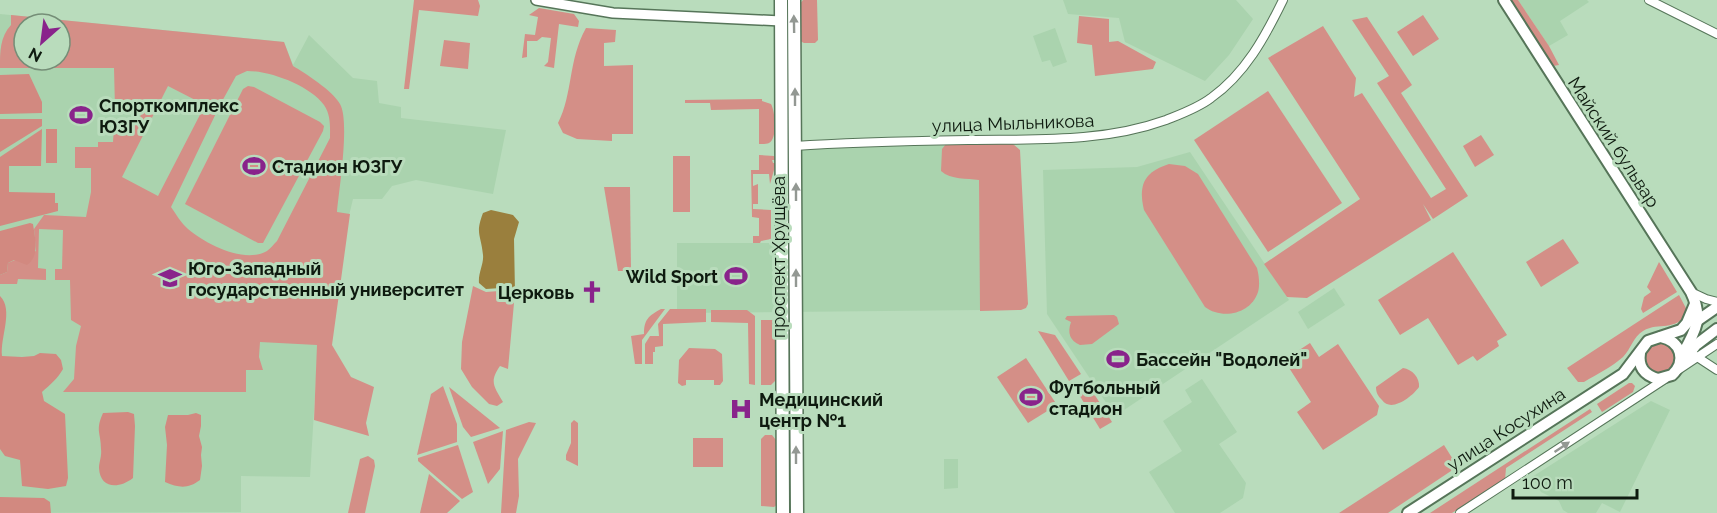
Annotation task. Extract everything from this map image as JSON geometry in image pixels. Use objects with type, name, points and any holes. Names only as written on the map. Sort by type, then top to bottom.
[{"type":"main road","name":"проспект Хрущёва","points":[[781,0],[783,513]]},
{"type":"main road","name":"проспект Хрущёва","points":[[794,0],[796,513]]},
{"type":"main road","name":"Майский бульвар","points":[[1504,0],[1691,292],[1699,311],[1698,321]]},
{"type":"main road","points":[[781,147],[795,146]]},
{"type":"main road","points":[[1680,330],[1687,323],[1696,303]]},
{"type":"main road","points":[[1655,337],[1673,334],[1698,321],[1717,307]]},
{"type":"main road","points":[[1680,361],[1698,321]]},
{"type":"main road","points":[[1623,374],[1651,377],[1680,361],[1717,329]]},
{"type":"main road","points":[[1655,337],[1663,337],[1680,361]]},
{"type":"main road","name":"улица Косухина","points":[[1408,513],[1623,374],[1648,341],[1655,337]]},
{"type":"main road","points":[[1640,352],[1641,367],[1651,377]]},
{"type":"street","points":[[536,0],[613,13],[780,21]]},
{"type":"street","name":"улица Мыльникова","points":[[795,146],[934,140],[1071,139],[1140,128],[1196,107],[1210,100],[1225,87],[1258,47],[1283,0]]},
{"type":"street","points":[[1649,0],[1717,34]]},
{"type":"street","points":[[1691,292],[1717,302]]},
{"type":"street","points":[[1460,513],[1680,361],[1705,352],[1717,344]]},
{"type":"street","points":[[1680,361],[1690,367],[1715,369]]},
{"type":"street","points":[[1680,361],[1715,369]]},
{"type":"shaded area","points":[[414,0],[478,0],[480,6],[478,16],[419,10],[409,89],[404,89]]},
{"type":"shaded area","points":[[803,0],[817,0],[818,40],[815,43],[804,43],[798,40],[799,5]]},
{"type":"shaded area","points":[[1063,0],[1236,0],[1253,19],[1229,55],[1205,81],[1125,42],[1119,18],[1068,14]]},
{"type":"shaded area","points":[[1510,0],[1518,0],[1559,65],[1553,66]]},
{"type":"shaded area","points":[[1518,0],[1587,0],[1589,2],[1560,21],[1568,35],[1549,46]]},
{"type":"shaded area","points":[[539,8],[574,14],[579,21],[578,27],[559,24],[554,68],[544,66],[548,62],[551,38],[542,37],[537,41],[527,41],[527,57],[522,58],[525,34],[535,35],[538,17],[529,15]]},
{"type":"shaded area","name":"Юго-Западный государственный университет","points":[[0,14],[12,15],[12,72],[72,72],[72,21],[284,42],[293,65],[309,35],[353,78],[377,81],[379,103],[401,107],[401,118],[506,130],[493,194],[416,180],[392,186],[382,199],[353,199],[318,345],[310,477],[241,476],[241,512],[0,513]]},
{"type":"shaded area","points":[[12,15],[12,68],[0,68],[3,39],[11,25]]},
{"type":"shaded area","points":[[1423,15],[1439,39],[1413,56],[1397,32]]},
{"type":"shaded area","points":[[1079,16],[1109,19],[1109,42],[1118,41],[1156,62],[1153,69],[1095,76],[1092,45],[1077,43]]},
{"type":"shaded area","points":[[1367,17],[1412,85],[1401,93],[1468,196],[1433,219],[1423,204],[1431,220],[1307,298],[1287,297],[1264,264],[1360,199],[1268,58],[1323,26],[1356,78],[1354,97],[1362,93],[1431,198],[1446,189],[1377,83],[1389,76],[1352,20]]},
{"type":"shaded area","points":[[72,21],[284,42],[293,66],[318,83],[340,104],[344,125],[337,212],[350,214],[332,345],[351,377],[374,387],[366,423],[369,436],[314,420],[317,345],[260,342],[259,357],[263,370],[246,370],[246,392],[63,392],[74,379],[76,346],[81,326],[71,320],[70,280],[55,280],[55,269],[62,269],[63,230],[39,229],[38,268],[46,269],[46,280],[18,279],[17,284],[0,284],[0,275],[7,272],[8,263],[36,251],[34,229],[44,215],[86,217],[91,192],[91,168],[75,168],[75,147],[98,147],[98,142],[113,142],[114,125],[140,124],[141,109],[115,108],[114,68],[72,68]],"holes":[[[247,71],[278,77],[300,86],[318,98],[324,105],[330,121],[330,138],[277,241],[267,251],[247,255],[226,251],[205,241],[185,227],[171,207],[236,76]],[[168,86],[205,105],[158,196],[122,177]]]},
{"type":"shaded area","points":[[586,28],[616,30],[615,42],[604,43],[604,66],[633,65],[633,134],[612,134],[612,141],[577,139],[563,133],[558,123],[563,112],[576,52]]},
{"type":"shaded area","points":[[1055,28],[1067,62],[1053,67],[1050,60],[1042,62],[1033,36]]},
{"type":"shaded area","points":[[444,40],[470,43],[468,69],[440,66]]},
{"type":"shaded area","points":[[29,74],[42,102],[42,113],[0,114],[0,75]]},
{"type":"shaded area","name":"Стадион ЮЗГУ","points":[[248,86],[254,87],[324,126],[263,243],[258,243],[185,204],[243,89]]},
{"type":"shaded area","points":[[1268,91],[1342,203],[1268,252],[1194,140]]},
{"type":"shaded area","points":[[762,99],[771,104],[775,124],[772,140],[764,144],[759,144],[759,109],[711,110],[710,103],[685,103],[685,100]]},
{"type":"shaded area","points":[[0,119],[42,119],[42,126],[0,152]]},
{"type":"shaded area","points":[[42,129],[41,166],[9,166],[9,192],[55,193],[58,211],[0,226],[0,157]]},
{"type":"shaded area","points":[[46,129],[57,129],[57,163],[46,163]]},
{"type":"shaded area","points":[[1481,135],[1494,155],[1475,167],[1463,146]]},
{"type":"shaded area","points":[[946,144],[1013,144],[1020,150],[1028,304],[1026,308],[980,311],[979,180],[954,177],[941,171],[942,149]]},
{"type":"shaded area","points":[[979,145],[981,310],[677,313],[677,243],[801,243],[800,147]]},
{"type":"shaded area","points":[[786,151],[792,151],[793,513],[788,513]]},
{"type":"shaded area","points":[[1190,152],[1289,300],[1115,416],[1047,314],[1043,170],[1137,167]]},
{"type":"shaded area","points":[[759,155],[774,156],[776,160],[772,160],[776,163],[770,184],[769,174],[753,174],[753,186],[758,184],[758,204],[753,204],[753,209],[771,210],[771,239],[753,243],[753,236],[759,236],[759,218],[752,217],[751,170],[759,170]]},
{"type":"shaded area","points":[[673,156],[690,156],[690,212],[673,212]]},
{"type":"shaded area","points":[[1169,164],[1185,166],[1198,174],[1257,268],[1258,292],[1243,310],[1227,314],[1205,307],[1144,210],[1142,193],[1145,181],[1154,171]]},
{"type":"shaded area","points":[[604,187],[630,187],[631,271],[618,271]]},
{"type":"shaded area","points":[[491,210],[513,215],[519,222],[514,239],[515,293],[511,297],[507,296],[501,288],[486,289],[479,283],[483,258],[479,225],[483,213]]},
{"type":"shaded area","points":[[33,224],[35,241],[34,257],[27,265],[14,260],[8,263],[7,272],[0,275],[0,231]]},
{"type":"shaded area","points":[[1563,239],[1579,263],[1541,287],[1526,262]]},
{"type":"shaded area","points":[[1453,252],[1507,335],[1497,341],[1499,346],[1477,361],[1473,356],[1458,365],[1428,318],[1400,335],[1378,300]]},
{"type":"shaded area","points":[[1659,262],[1677,292],[1643,313],[1641,309],[1644,297],[1651,292],[1647,287]]},
{"type":"shaded area","points":[[473,286],[486,292],[499,291],[514,303],[508,369],[500,366],[494,380],[495,388],[503,402],[497,406],[489,404],[472,387],[461,369],[462,342]]},
{"type":"shaded area","points":[[1334,288],[1345,305],[1308,329],[1298,312]]},
{"type":"shaded area","points":[[1679,295],[1688,312],[1683,318],[1672,325],[1643,331],[1623,357],[1609,367],[1584,382],[1578,382],[1567,368]]},
{"type":"shaded area","points":[[0,296],[6,309],[2,356],[56,354],[61,360],[63,369],[42,392],[44,401],[65,414],[68,478],[66,486],[48,489],[22,486],[20,460],[5,456],[0,449]]},
{"type":"shaded area","points":[[661,309],[665,309],[642,340],[642,364],[635,364],[631,336],[644,334],[648,319]]},
{"type":"shaded area","points":[[670,309],[706,309],[706,322],[663,324],[663,346],[655,347],[653,364],[645,364],[645,344],[650,336],[659,336],[658,324]]},
{"type":"shaded area","points":[[711,310],[747,310],[755,316],[755,385],[749,384],[748,323],[711,322]]},
{"type":"shaded area","points":[[1114,315],[1119,324],[1092,344],[1080,345],[1072,339],[1069,333],[1071,322],[1065,319],[1067,316]]},
{"type":"shaded area","points":[[761,320],[777,320],[777,379],[771,385],[761,385]]},
{"type":"shaded area","points":[[1038,331],[1055,335],[1081,374],[1069,381]]},
{"type":"shaded area","points":[[1660,342],[1671,347],[1676,358],[1671,369],[1660,374],[1649,369],[1644,358],[1649,347]]},
{"type":"shaded area","points":[[1310,343],[1319,357],[1338,344],[1379,406],[1377,415],[1323,450],[1297,412],[1311,402],[1284,360]]},
{"type":"shaded area","points":[[689,348],[715,349],[722,354],[723,381],[720,385],[714,385],[714,380],[686,380],[686,385],[682,386],[678,383],[679,360]]},
{"type":"shaded area","name":"Футбольный стадион","points":[[1026,358],[1057,405],[1028,423],[997,377]]},
{"type":"shaded area","points":[[1403,368],[1415,374],[1419,387],[1401,402],[1386,404],[1378,396],[1376,387]]},
{"type":"shaded area","points":[[1202,379],[1237,432],[1219,444],[1246,483],[1243,498],[1220,513],[1175,513],[1149,472],[1182,451],[1163,421],[1192,402],[1185,390]]},
{"type":"shaded area","points":[[1629,383],[1635,386],[1633,392],[1602,412],[1597,404]]},
{"type":"shaded area","points":[[443,386],[457,424],[457,442],[417,455],[431,394]]},
{"type":"shaded area","points":[[1089,386],[1112,422],[1100,429],[1078,393]]},
{"type":"shaded area","points":[[449,387],[500,428],[471,437],[463,427]]},
{"type":"shaded area","points":[[1651,401],[1670,410],[1620,512],[1602,503],[1596,513],[1568,513],[1563,510],[1559,501],[1541,492],[1532,477]]},
{"type":"shaded area","points":[[1590,409],[1592,412],[1506,468],[1505,480],[1452,513],[1430,513]]},
{"type":"shaded area","points":[[128,412],[134,414],[135,426],[133,478],[122,484],[111,485],[100,475],[99,424],[103,413]]},
{"type":"shaded area","points":[[196,413],[201,415],[200,480],[183,487],[165,482],[167,445],[165,427],[168,415]]},
{"type":"shaded area","points":[[574,420],[578,423],[578,466],[566,460],[571,443],[571,423]]},
{"type":"shaded area","points":[[529,422],[536,423],[518,459],[519,496],[516,513],[501,513],[506,430]]},
{"type":"shaded area","points":[[503,431],[500,469],[488,484],[473,442]]},
{"type":"shaded area","points":[[765,435],[772,435],[776,440],[778,504],[774,507],[761,506],[761,439]]},
{"type":"shaded area","points":[[693,438],[723,438],[723,467],[693,467]]},
{"type":"shaded area","points":[[458,445],[473,492],[462,499],[418,461],[418,458]]},
{"type":"shaded area","points":[[1444,445],[1454,461],[1451,471],[1388,513],[1339,513]]},
{"type":"shaded area","points":[[368,456],[374,460],[375,466],[365,513],[348,513],[360,459]]},
{"type":"shaded area","points":[[944,459],[958,459],[958,488],[944,489]]},
{"type":"shaded area","points":[[429,474],[460,501],[447,513],[420,513]]},
{"type":"shaded area","points":[[0,497],[44,498],[50,502],[51,513],[0,513]]},
{"type":"place","name":"Спорткомплекс ЮЗГУ","points":[[81,115]]},
{"type":"place","name":"Стадион ЮЗГУ","points":[[254,166]]},
{"type":"place","name":"Wild Sport","points":[[736,276]]},
{"type":"place","name":"Юго-Западный государственный университет","points":[[170,278]]},
{"type":"place","name":"Церковь","points":[[592,292]]},
{"type":"place","name":"Бассейн \"Водолей\"","points":[[1118,359]]},
{"type":"place","name":"Футбольный стадион","points":[[1031,397]]},
{"type":"place","name":"Медицинский центр №1","points":[[741,409]]}]
